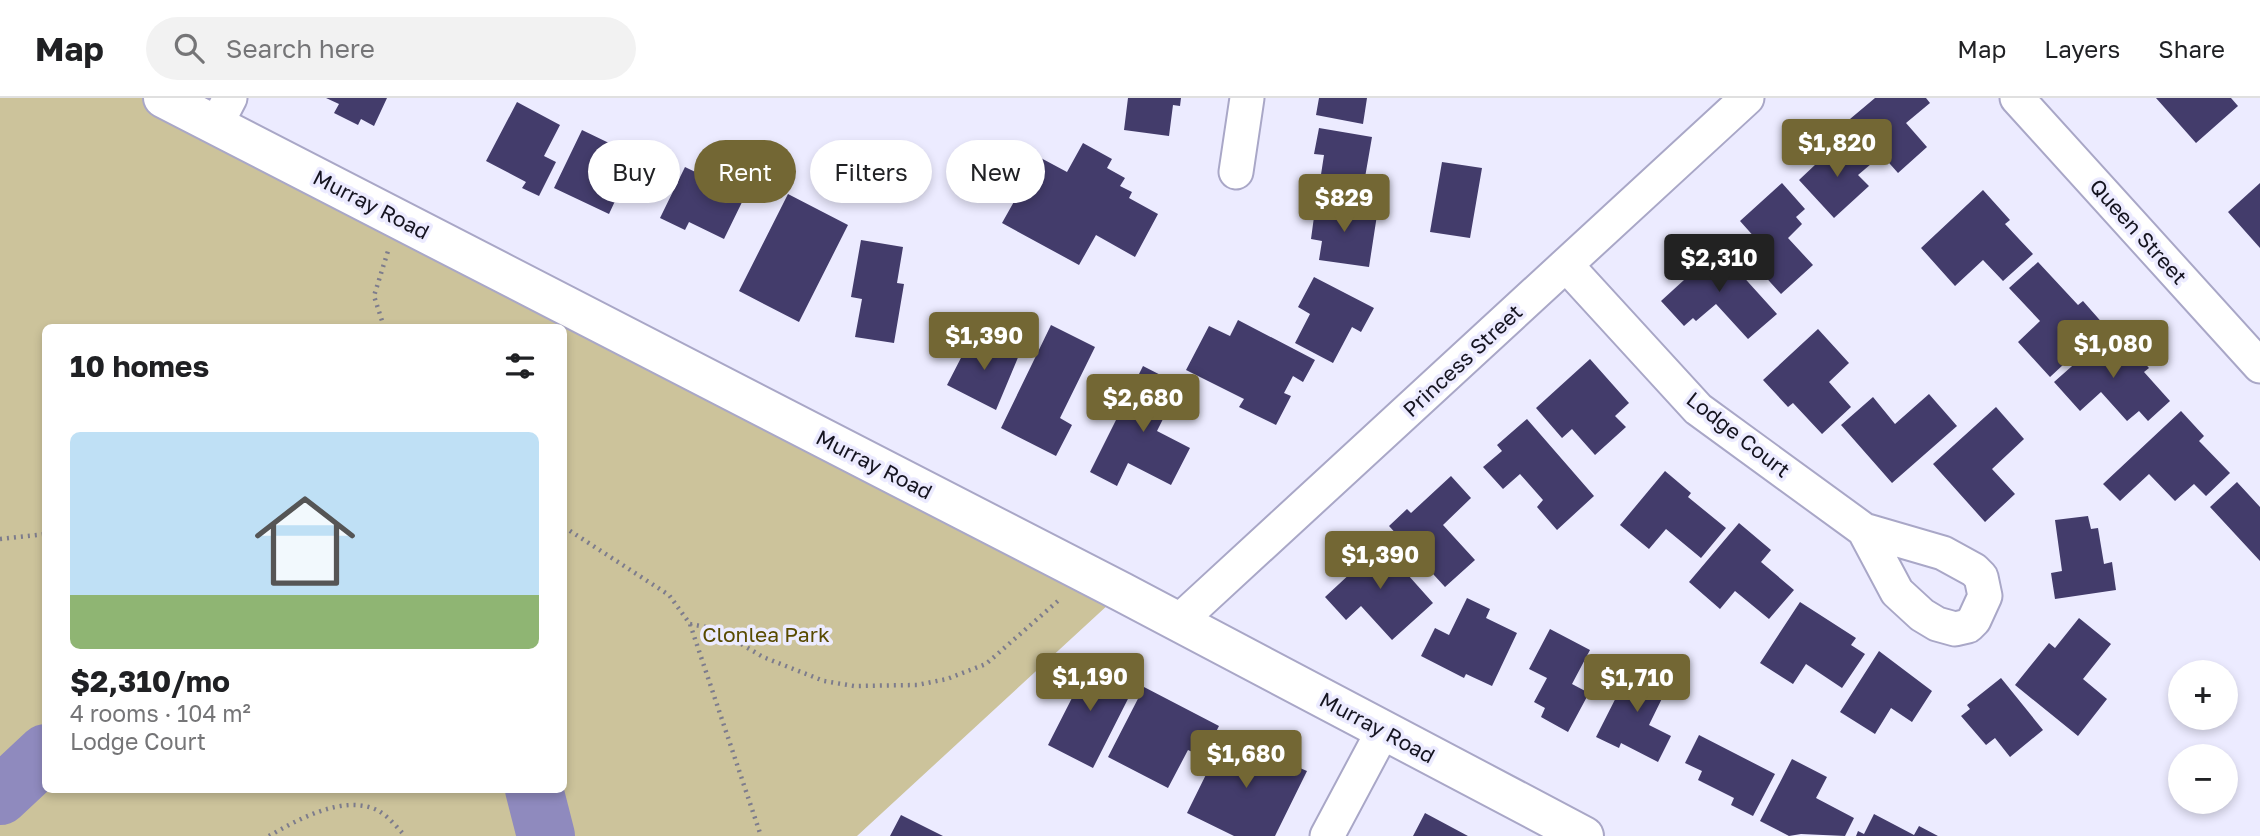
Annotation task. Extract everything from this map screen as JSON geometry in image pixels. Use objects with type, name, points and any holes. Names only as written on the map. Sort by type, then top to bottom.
[{"type":"street","name":"Murray Road","points":[[163,98],[223,112],[397,219],[1178,622],[1584,836]]},
{"type":"street","points":[[1236,172],[1247,98]]},
{"type":"street","name":"Princess Street","points":[[1178,622],[1747,98]]},
{"type":"street","name":"Queen Street","points":[[2017,98],[2260,366]]},
{"type":"street","name":"Lodge Court","points":[[1567,265],[1698,409],[1864,530]]},
{"type":"street","points":[[1327,836],[1383,731]]},
{"type":"path","points":[[383,324],[374,296],[397,219]]},
{"type":"path","points":[[567,529],[669,595],[690,624],[761,836]]},
{"type":"path","points":[[0,539],[42,534]]},
{"type":"path","points":[[690,624],[716,629],[763,657],[824,681],[854,686],[917,685],[947,679],[986,664],[1055,604],[1082,573]]},
{"type":"path","points":[[269,836],[322,810],[352,805],[377,810],[405,836]]},
{"type":"green space","name":"Clonlea Park","points":[[0,98],[160,98],[1122,592],[857,836],[0,836]]},
{"type":"building","points":[[326,98],[387,98],[374,126],[361,119],[358,125],[334,113],[339,104]]},
{"type":"building","points":[[1128,98],[1181,98],[1180,106],[1173,105],[1169,136],[1124,130]]},
{"type":"building","points":[[1319,98],[1367,98],[1363,124],[1316,115]]},
{"type":"building","points":[[1875,98],[1926,98],[1930,103],[1906,123],[1927,147],[1898,173],[1850,119]]},
{"type":"building","points":[[2156,98],[2231,98],[2238,106],[2196,143]]},
{"type":"building","points":[[517,102],[560,125],[544,156],[556,162],[539,196],[522,188],[526,182],[486,161]]},
{"type":"building","points":[[1319,128],[1372,137],[1363,189],[1320,181],[1324,155],[1314,154]]},
{"type":"building","points":[[582,130],[603,140],[588,140],[588,203],[614,203],[609,214],[554,188]]},
{"type":"building","points":[[1850,142],[1871,164],[1858,175],[1869,186],[1834,218],[1799,180],[1834,147],[1838,152]]},
{"type":"building","points":[[1083,143],[1112,159],[1107,168],[1125,178],[1120,186],[1132,192],[1129,198],[1158,214],[1135,257],[1096,235],[1079,265],[1002,223],[1013,203],[1045,203],[1045,160],[1067,172]]},
{"type":"building","points":[[1442,162],[1482,168],[1470,238],[1430,232]]},
{"type":"building","points":[[685,167],[694,171],[694,203],[742,203],[724,239],[689,222],[685,230],[660,218],[667,203],[680,203],[680,177]]},
{"type":"building","points":[[1782,183],[1805,209],[1796,217],[1802,224],[1788,238],[1813,265],[1781,294],[1752,262],[1765,249],[1740,221]]},
{"type":"building","points":[[2260,183],[2260,248],[2228,212]]},
{"type":"building","points":[[1983,190],[2010,220],[2005,224],[2033,254],[2003,281],[1983,260],[1955,286],[1921,248]]},
{"type":"building","points":[[796,198],[848,225],[799,322],[739,291],[783,203],[796,203]]},
{"type":"building","points":[[1316,202],[1359,208],[1359,212],[1377,215],[1369,267],[1319,260],[1322,241],[1311,239]]},
{"type":"building","points":[[861,240],[903,247],[897,283],[904,284],[894,343],[855,337],[862,299],[851,297]]},
{"type":"building","points":[[1711,241],[1777,314],[1748,339],[1716,304],[1696,321],[1693,318],[1684,326],[1661,301],[1696,269],[1689,261]]},
{"type":"building","points":[[2038,262],[2078,305],[2083,301],[2105,326],[2050,377],[2018,342],[2040,321],[2009,288]]},
{"type":"building","points":[[1314,277],[1374,308],[1361,332],[1352,327],[1333,363],[1295,343],[1310,314],[1298,307]]},
{"type":"building","points":[[1238,320],[1315,360],[1303,382],[1293,376],[1284,393],[1291,396],[1276,425],[1239,407],[1244,399],[1186,370],[1209,326],[1230,336]]},
{"type":"building","points":[[1051,325],[1095,347],[1060,418],[1072,425],[1056,456],[1001,428]]},
{"type":"building","points":[[1818,329],[1849,363],[1829,382],[1851,407],[1822,434],[1793,403],[1788,407],[1763,380]]},
{"type":"building","points":[[2114,329],[2149,368],[2144,372],[2170,401],[2148,421],[2139,411],[2127,421],[2101,392],[2080,411],[2054,382]]},
{"type":"building","points":[[979,335],[1019,355],[996,410],[947,385],[964,352],[969,354]]},
{"type":"building","points":[[1590,359],[1629,403],[1615,416],[1626,427],[1595,455],[1572,429],[1562,438],[1536,408]]},
{"type":"building","points":[[1143,366],[1180,385],[1157,431],[1190,448],[1171,485],[1128,463],[1117,486],[1090,472]]},
{"type":"building","points":[[1929,394],[1957,426],[1892,483],[1841,425],[1873,397],[1895,424]]},
{"type":"building","points":[[1996,407],[2024,439],[1992,469],[2015,494],[1985,522],[1933,464]]},
{"type":"building","points":[[2181,411],[2204,436],[2199,441],[2230,473],[2206,496],[2194,484],[2175,501],[2149,474],[2120,501],[2103,484]]},
{"type":"building","points":[[1527,419],[1594,496],[1557,530],[1537,507],[1543,500],[1520,474],[1503,489],[1483,467],[1502,451],[1497,445]]},
{"type":"building","points":[[1665,471],[1691,493],[1688,497],[1726,528],[1701,558],[1666,529],[1649,549],[1620,525]]},
{"type":"building","points":[[1451,476],[1471,498],[1443,525],[1475,560],[1445,587],[1389,526],[1407,509],[1411,513]]},
{"type":"building","points":[[2237,482],[2260,507],[2260,561],[2210,507]]},
{"type":"building","points":[[2088,516],[2091,529],[2098,528],[2104,564],[2112,562],[2116,590],[2055,599],[2051,573],[2062,571],[2055,520]]},
{"type":"building","points":[[1739,523],[1771,550],[1761,562],[1794,590],[1769,619],[1735,591],[1720,609],[1689,582]]},
{"type":"building","points":[[1375,538],[1433,603],[1392,640],[1361,606],[1346,620],[1325,597],[1353,571],[1347,563]]},
{"type":"building","points":[[1467,598],[1490,609],[1486,618],[1517,633],[1492,686],[1466,674],[1464,678],[1421,656],[1435,628],[1449,635]]},
{"type":"building","points":[[1800,602],[1856,638],[1851,645],[1865,654],[1842,688],[1806,664],[1793,684],[1760,663]]},
{"type":"building","points":[[2079,618],[2111,644],[2083,679],[2107,699],[2078,736],[2015,685],[2049,643],[2055,648]]},
{"type":"building","points":[[1550,629],[1590,650],[1572,684],[1589,693],[1568,732],[1541,717],[1545,708],[1534,702],[1547,678],[1529,669]]},
{"type":"building","points":[[1879,651],[1932,691],[1912,722],[1891,708],[1875,734],[1840,712]]},
{"type":"building","points":[[1080,659],[1134,687],[1093,768],[1048,745],[1073,696],[1063,691]]},
{"type":"building","points":[[1634,662],[1671,680],[1649,725],[1671,736],[1658,762],[1621,743],[1619,748],[1596,737]]},
{"type":"building","points":[[2001,678],[2043,730],[2010,757],[1995,738],[1986,745],[1961,716],[1970,709],[1967,705]]},
{"type":"building","points":[[1144,687],[1219,726],[1203,757],[1188,750],[1168,788],[1108,757]]},
{"type":"building","points":[[1228,730],[1260,745],[1257,750],[1307,771],[1275,836],[1234,836],[1187,813]]},
{"type":"building","points":[[1699,735],[1775,774],[1753,816],[1731,805],[1734,798],[1698,780],[1702,771],[1685,763]]},
{"type":"building","points":[[1792,759],[1827,777],[1816,798],[1854,818],[1845,836],[1789,836],[1760,821]]},
{"type":"building","points":[[1425,813],[1468,836],[1413,836]]},
{"type":"building","points":[[1874,814],[1914,835],[1919,826],[1938,836],[1856,836],[1858,831],[1864,834]]},
{"type":"building","points":[[901,815],[943,836],[890,836]]},
{"type":"waterway","points":[[0,796],[42,757]]},
{"type":"waterway","points":[[535,793],[546,836]]}]
